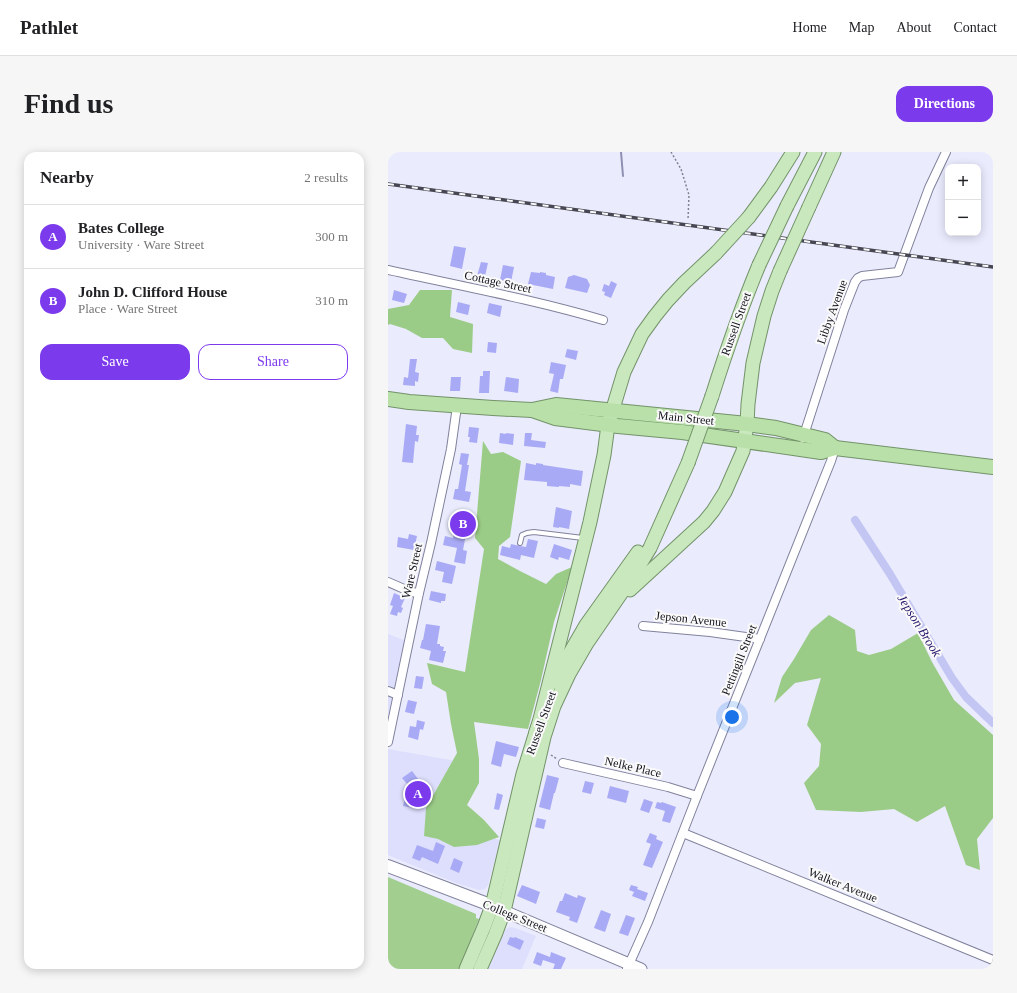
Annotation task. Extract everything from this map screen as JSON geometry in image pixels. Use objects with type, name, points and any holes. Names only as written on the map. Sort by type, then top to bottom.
[{"type":"highway","name":"Main Street","points":[[388,400],[457,406],[532,410],[556,405],[748,424],[805,434],[826,440],[835,448]]},
{"type":"highway","name":"Main Street","points":[[532,410],[555,418],[682,432],[821,452],[835,448],[993,467]]},
{"type":"main road","points":[[536,732],[585,539],[600,475],[608,425],[624,372],[642,334],[668,300],[684,282],[716,253],[749,217],[771,187],[793,152]]},
{"type":"main road","name":"Russell Street","points":[[466,969],[481,934],[498,908],[548,723],[559,694],[587,643],[633,576],[650,548],[688,463],[712,396],[731,336],[759,264],[815,152]]},
{"type":"main road","points":[[601,623],[633,587],[704,522],[725,492],[743,451],[748,424],[748,404],[753,363],[772,290],[834,152]]},
{"type":"main road","name":"Russell Street","points":[[480,969],[495,935],[498,908],[523,774],[536,732],[564,663],[586,625],[629,565],[671,502]]},
{"type":"main road","name":"College Street","points":[[388,866],[498,908]]},
{"type":"street","name":"Libby Avenue","points":[[800,448],[844,310],[855,282],[862,276],[898,272],[929,188],[946,152]]},
{"type":"street","name":"Cottage Street","points":[[388,270],[565,309],[602,320]]},
{"type":"street","name":"Ware Street","points":[[388,742],[419,593],[432,543],[452,449],[457,406]]},
{"type":"street","name":"Pettingill Street","points":[[628,967],[648,922],[835,448]]},
{"type":"street","points":[[388,582],[411,592],[419,593]]},
{"type":"street","name":"Jepson Avenue","points":[[643,626],[710,632],[760,639]]},
{"type":"street","points":[[388,691],[398,695]]},
{"type":"street","name":"Nelke Place","points":[[563,763],[668,787],[697,796]]},
{"type":"street","name":"Walker Avenue","points":[[683,833],[993,960]]},
{"type":"street","name":"College Street","points":[[498,908],[628,967],[642,969]]},
{"type":"lane","points":[[520,543],[522,535],[534,532],[585,539]]},
{"type":"path","points":[[671,152],[681,169],[688,195],[688,220]]},
{"type":"path","points":[[547,753],[563,763]]},
{"type":"shaded area","points":[[388,634],[406,641],[388,721]]},
{"type":"shaded area","points":[[388,749],[456,761],[441,826],[500,840],[488,885],[485,889],[479,890],[456,883],[388,855]]},
{"type":"shaded area","points":[[510,927],[536,936],[522,969],[486,969],[503,931]]},
{"type":"green space","points":[[420,290],[452,290],[450,317],[473,324],[472,353],[453,349],[443,338],[422,338],[406,329],[390,324],[388,325],[388,309],[409,305]]},
{"type":"green space","points":[[483,441],[491,454],[503,452],[521,461],[510,537],[499,546],[498,559],[546,584],[556,574],[572,567],[554,622],[528,729],[474,722],[479,759],[479,783],[467,805],[484,820],[499,837],[477,845],[454,847],[438,839],[424,836],[426,808],[457,753],[446,692],[432,684],[427,663],[465,672],[484,549],[475,538]]},
{"type":"green space","points":[[829,615],[855,630],[857,651],[869,655],[891,649],[918,633],[932,662],[954,700],[993,735],[993,818],[977,839],[980,870],[966,865],[945,806],[917,822],[894,809],[861,812],[816,810],[804,783],[819,766],[821,744],[807,725],[821,678],[795,683],[774,703],[782,677],[811,630]]},
{"type":"green space","points":[[388,877],[476,914],[476,918],[479,919],[459,969],[388,969]]},
{"type":"building","points":[[454,246],[466,248],[462,269],[450,266]]},
{"type":"building","points":[[481,262],[488,263],[485,276],[483,275],[483,278],[477,276]]},
{"type":"building","points":[[503,265],[514,267],[511,282],[500,280]]},
{"type":"building","points":[[531,272],[546,273],[546,275],[555,277],[553,289],[528,284]]},
{"type":"building","points":[[574,275],[587,279],[590,285],[587,293],[565,288],[568,277]]},
{"type":"building","points":[[611,281],[617,284],[611,298],[604,295],[605,292],[602,291],[604,284],[609,286]]},
{"type":"building","points":[[394,290],[407,294],[404,303],[392,300]]},
{"type":"building","points":[[458,302],[470,305],[468,315],[456,312]]},
{"type":"building","points":[[489,303],[502,306],[500,317],[487,313]]},
{"type":"building","points":[[488,342],[497,343],[496,353],[487,352]]},
{"type":"building","points":[[567,349],[578,351],[576,360],[565,357]]},
{"type":"building","points":[[410,359],[417,359],[415,372],[419,373],[418,382],[415,381],[415,386],[403,385],[404,377],[408,378]]},
{"type":"building","points":[[551,362],[566,365],[563,379],[560,379],[558,393],[550,391],[554,374],[549,373]]},
{"type":"building","points":[[483,371],[490,371],[489,393],[479,393],[480,376],[483,376]]},
{"type":"building","points":[[451,377],[461,377],[460,391],[450,391]]},
{"type":"building","points":[[506,377],[519,379],[518,393],[504,391]]},
{"type":"building","points":[[406,424],[417,426],[416,435],[419,435],[418,442],[415,441],[413,463],[402,462]]},
{"type":"building","points":[[469,427],[479,428],[477,443],[469,442]]},
{"type":"building","points":[[500,433],[514,434],[513,445],[499,443]]},
{"type":"building","points":[[525,433],[532,433],[531,440],[546,442],[545,448],[524,446]]},
{"type":"building","points":[[461,453],[469,454],[465,491],[471,492],[469,502],[453,499],[455,489],[458,489],[462,465],[459,464]]},
{"type":"building","points":[[526,463],[536,465],[536,463],[583,471],[581,486],[570,484],[570,487],[547,486],[547,482],[524,480]]},
{"type":"building","points":[[556,507],[572,511],[569,529],[553,527]]},
{"type":"building","points":[[458,514],[471,517],[463,550],[467,551],[465,564],[454,562],[457,548],[443,545],[445,536],[453,538]]},
{"type":"building","points":[[409,534],[417,536],[414,550],[397,547],[398,537],[408,539]]},
{"type":"building","points":[[528,539],[538,541],[534,558],[521,555],[520,560],[500,555],[502,546],[510,548],[511,544],[526,547]]},
{"type":"building","points":[[554,544],[572,550],[569,560],[559,557],[558,560],[550,557]]},
{"type":"building","points":[[437,561],[456,566],[452,584],[442,582],[444,572],[435,570]]},
{"type":"building","points":[[431,591],[446,594],[445,601],[441,601],[441,603],[429,600]]},
{"type":"building","points":[[394,593],[405,598],[401,607],[403,608],[401,613],[398,612],[397,616],[390,614],[393,606],[390,605]]},
{"type":"building","points":[[426,624],[440,626],[437,644],[444,647],[443,651],[446,651],[443,663],[429,660],[431,651],[420,648]]},
{"type":"building","points":[[416,676],[424,677],[422,689],[414,688]]},
{"type":"building","points":[[408,700],[417,702],[414,714],[405,712]]},
{"type":"building","points":[[417,720],[425,722],[423,730],[420,729],[418,740],[408,737],[410,726],[416,727]]},
{"type":"building","points":[[496,741],[519,747],[516,757],[504,754],[501,767],[491,764]]},
{"type":"building","points":[[412,771],[418,779],[410,784],[417,786],[413,808],[403,806],[408,785],[402,778]]},
{"type":"building","points":[[547,775],[559,778],[550,810],[539,807]]},
{"type":"building","points":[[585,781],[594,783],[591,794],[582,792]]},
{"type":"building","points":[[610,786],[629,791],[626,803],[607,798]]},
{"type":"building","points":[[497,793],[503,795],[499,810],[494,809]]},
{"type":"building","points":[[644,799],[653,802],[649,813],[640,810]]},
{"type":"building","points":[[657,802],[662,802],[676,807],[670,823],[662,821],[665,811],[655,808]]},
{"type":"building","points":[[537,818],[546,820],[544,829],[535,827]]},
{"type":"building","points":[[650,833],[657,836],[656,839],[663,842],[652,868],[643,865],[651,844],[646,842]]},
{"type":"building","points":[[436,842],[445,846],[438,864],[422,857],[420,861],[412,858],[417,845],[433,851]]},
{"type":"building","points":[[454,858],[463,862],[459,873],[450,869]]},
{"type":"building","points":[[522,885],[540,892],[536,904],[517,896]]},
{"type":"building","points":[[631,885],[648,893],[645,901],[632,896],[634,892],[629,890]]},
{"type":"building","points":[[565,893],[577,898],[578,895],[586,898],[577,923],[569,920],[570,917],[556,912]]},
{"type":"building","points":[[601,910],[611,914],[605,932],[594,928]]},
{"type":"building","points":[[626,915],[635,918],[628,936],[619,933]]},
{"type":"building","points":[[510,937],[515,937],[524,941],[520,950],[507,944]]},
{"type":"building","points":[[537,952],[550,957],[551,952],[566,958],[561,969],[553,969],[555,964],[543,960],[541,966],[533,963]]},
{"type":"waterway","name":"Jepson Brook","points":[[621,152],[623,176]]},
{"type":"waterway","name":"Jepson Brook","points":[[855,520],[890,574],[952,678],[966,697],[993,723]]},
{"type":"railway","points":[[388,184],[993,267]]},
{"type":"place","name":"John D. Clifford House","points":[[463,524]]},
{"type":"place","name":"Bates College","points":[[418,794]]}]
